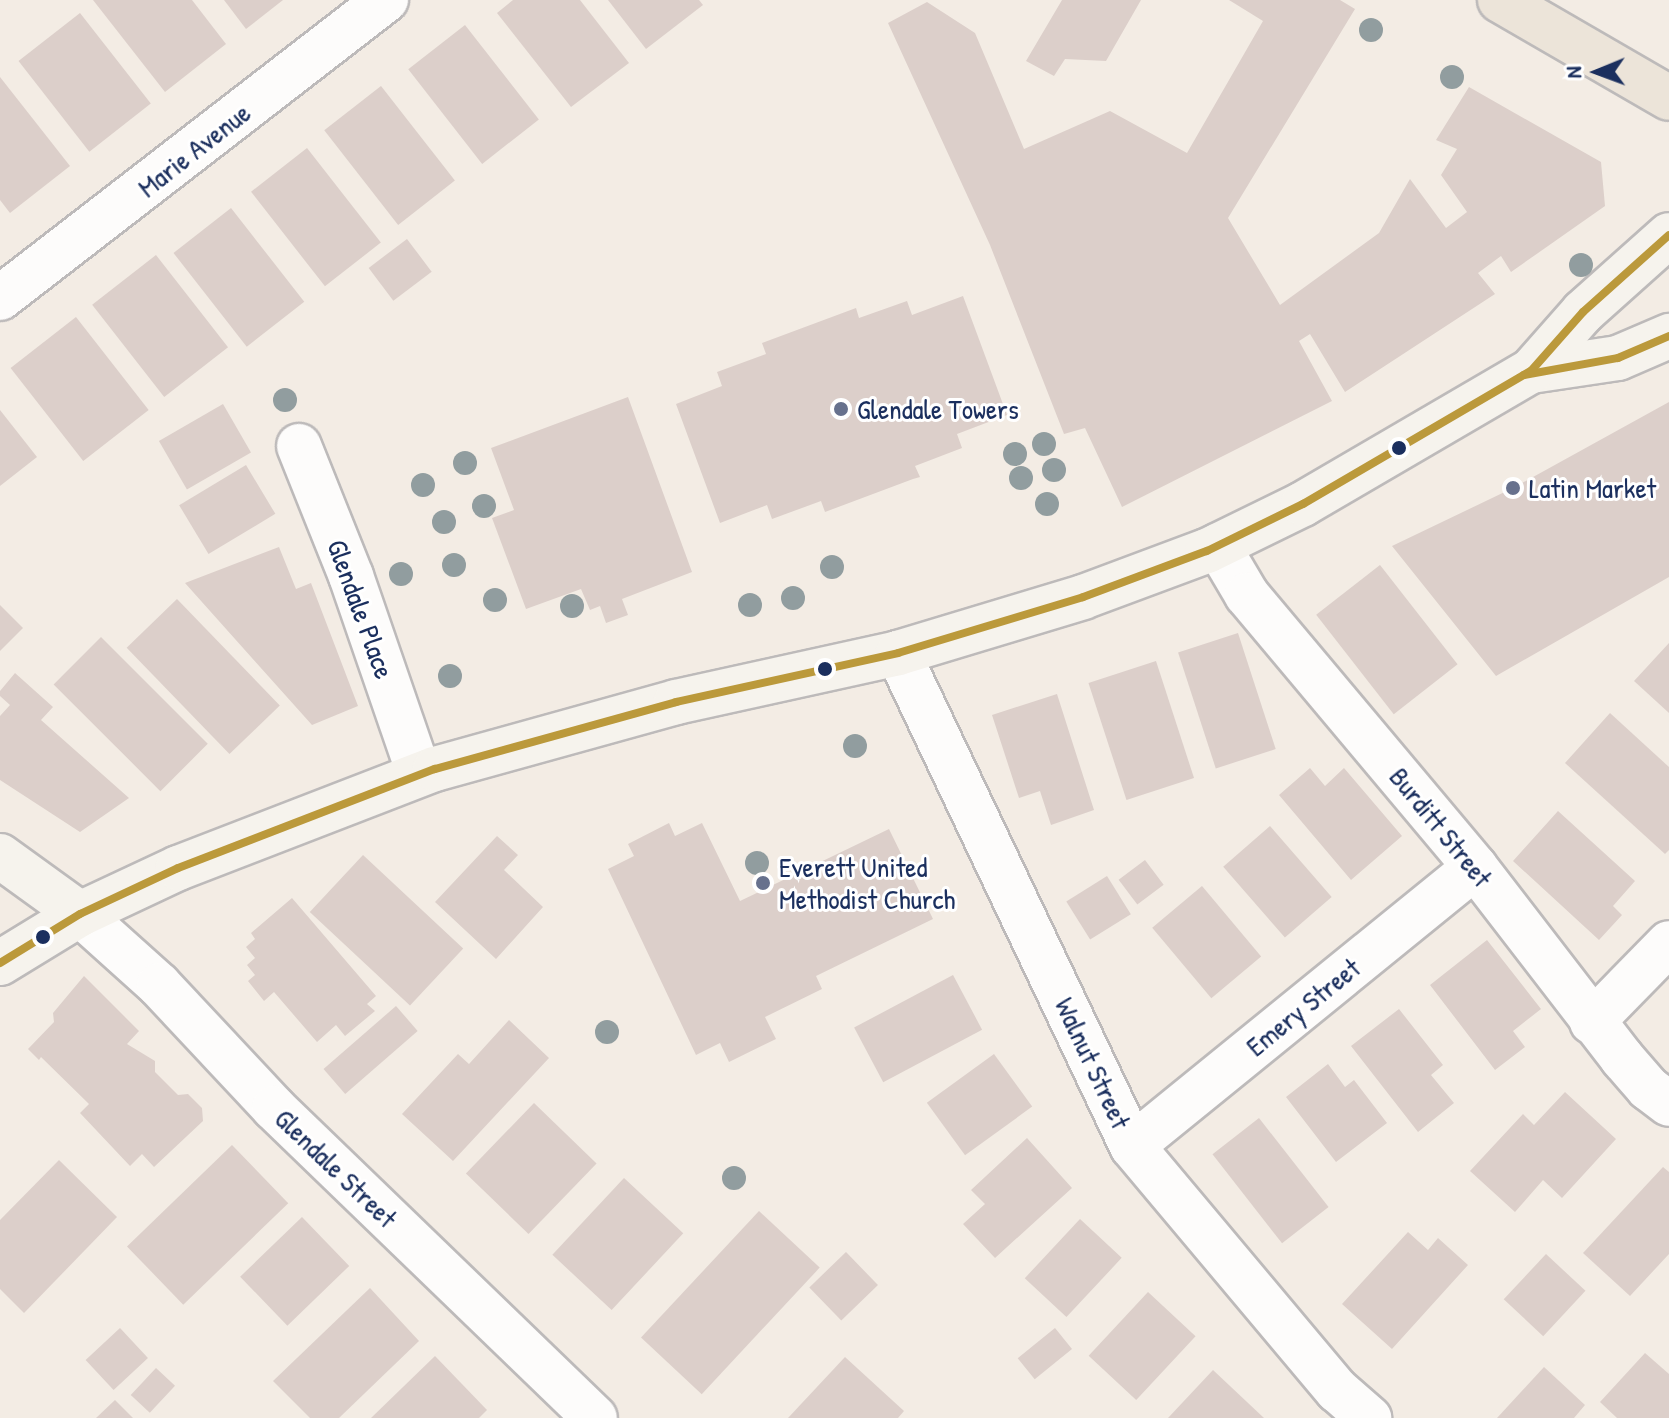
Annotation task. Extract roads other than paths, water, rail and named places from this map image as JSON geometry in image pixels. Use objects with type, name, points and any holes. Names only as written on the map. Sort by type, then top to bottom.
[{"type":"main road","points":[[1500,0],[1669,98]]},
{"type":"main road","points":[[0,963],[80,914],[178,868],[419,774],[676,702],[898,653],[1083,597],[1218,546],[1316,497],[1531,371],[1583,312],[1669,235]]},
{"type":"main road","points":[[1531,371],[1618,358],[1669,336]]},
{"type":"main road","points":[[0,856],[80,914]]},
{"type":"street","name":"Marie Avenue","points":[[0,298],[386,0]]},
{"type":"street","name":"Glendale Place","points":[[299,446],[351,576],[419,774]]},
{"type":"street","name":"Burditt Street","points":[[1218,546],[1247,595],[1475,867],[1592,1022],[1648,1088],[1669,1104]]},
{"type":"street","name":"Walnut Street","points":[[898,653],[1132,1146],[1337,1390],[1369,1418]]},
{"type":"street","name":"Emery Street","points":[[1132,1146],[1475,867]]},
{"type":"street","name":"Glendale Street","points":[[80,914],[159,985],[274,1108],[595,1418]]},
{"type":"street","points":[[1592,1022],[1669,943]]},
{"type":"place","name":"Glendale Towers","points":[[841,409]]},
{"type":"place","name":"Latin Market","points":[[1513,488]]},
{"type":"place","name":"Everett United Methodist Church","points":[[763,883]]}]
